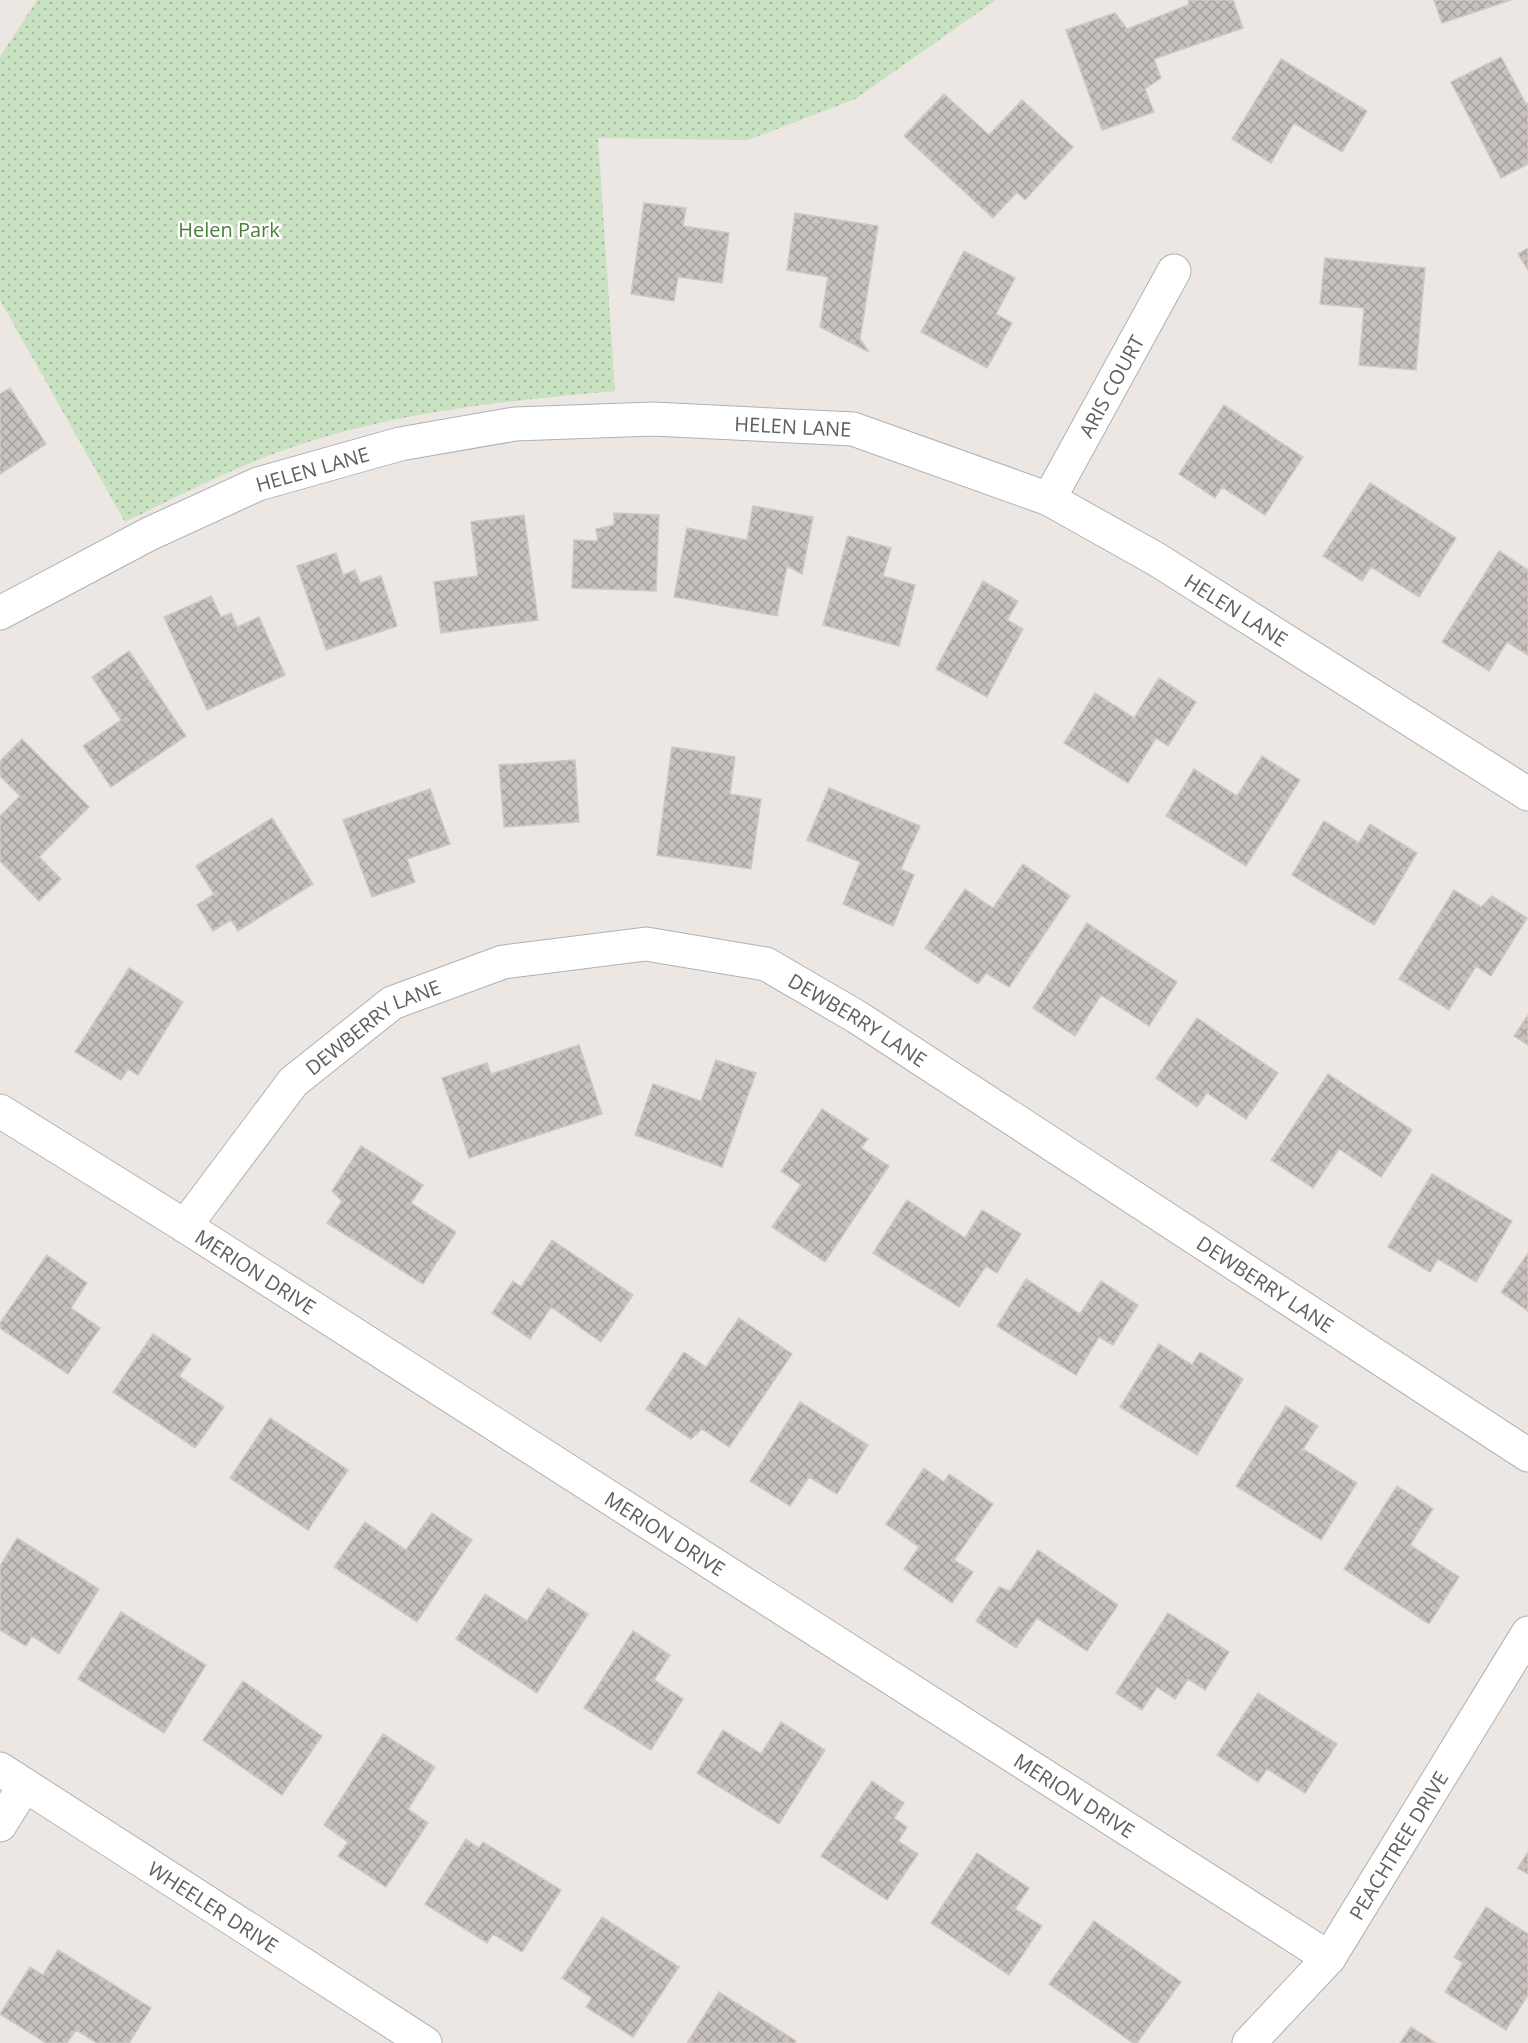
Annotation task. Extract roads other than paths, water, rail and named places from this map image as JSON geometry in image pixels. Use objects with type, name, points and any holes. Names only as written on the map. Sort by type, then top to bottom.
[{"type":"street","name":"ARIS COURT","points":[[1049,499],[1174,272]]},
{"type":"street","name":"HELEN LANE","points":[[0,613],[148,534],[258,484],[400,444],[515,424],[653,419],[853,429],[1049,499],[1156,560],[1528,794]]},
{"type":"street","name":"DEWBERRY LANE","points":[[185,1226],[293,1082],[392,1003],[503,962],[646,944],[766,964],[857,1017],[1528,1455]]},
{"type":"street","name":"MERION DRIVE","points":[[0,1110],[1329,1958]]},
{"type":"street","name":"PEACHTREE DRIVE","points":[[1250,2043],[1329,1958],[1528,1633]]},
{"type":"street","points":[[0,1825],[13,1777]]},
{"type":"street","name":"WHEELER DRIVE","points":[[13,1777],[425,2043]]},
{"type":"park label","name":"Helen Park","points":[[229,229]]}]
